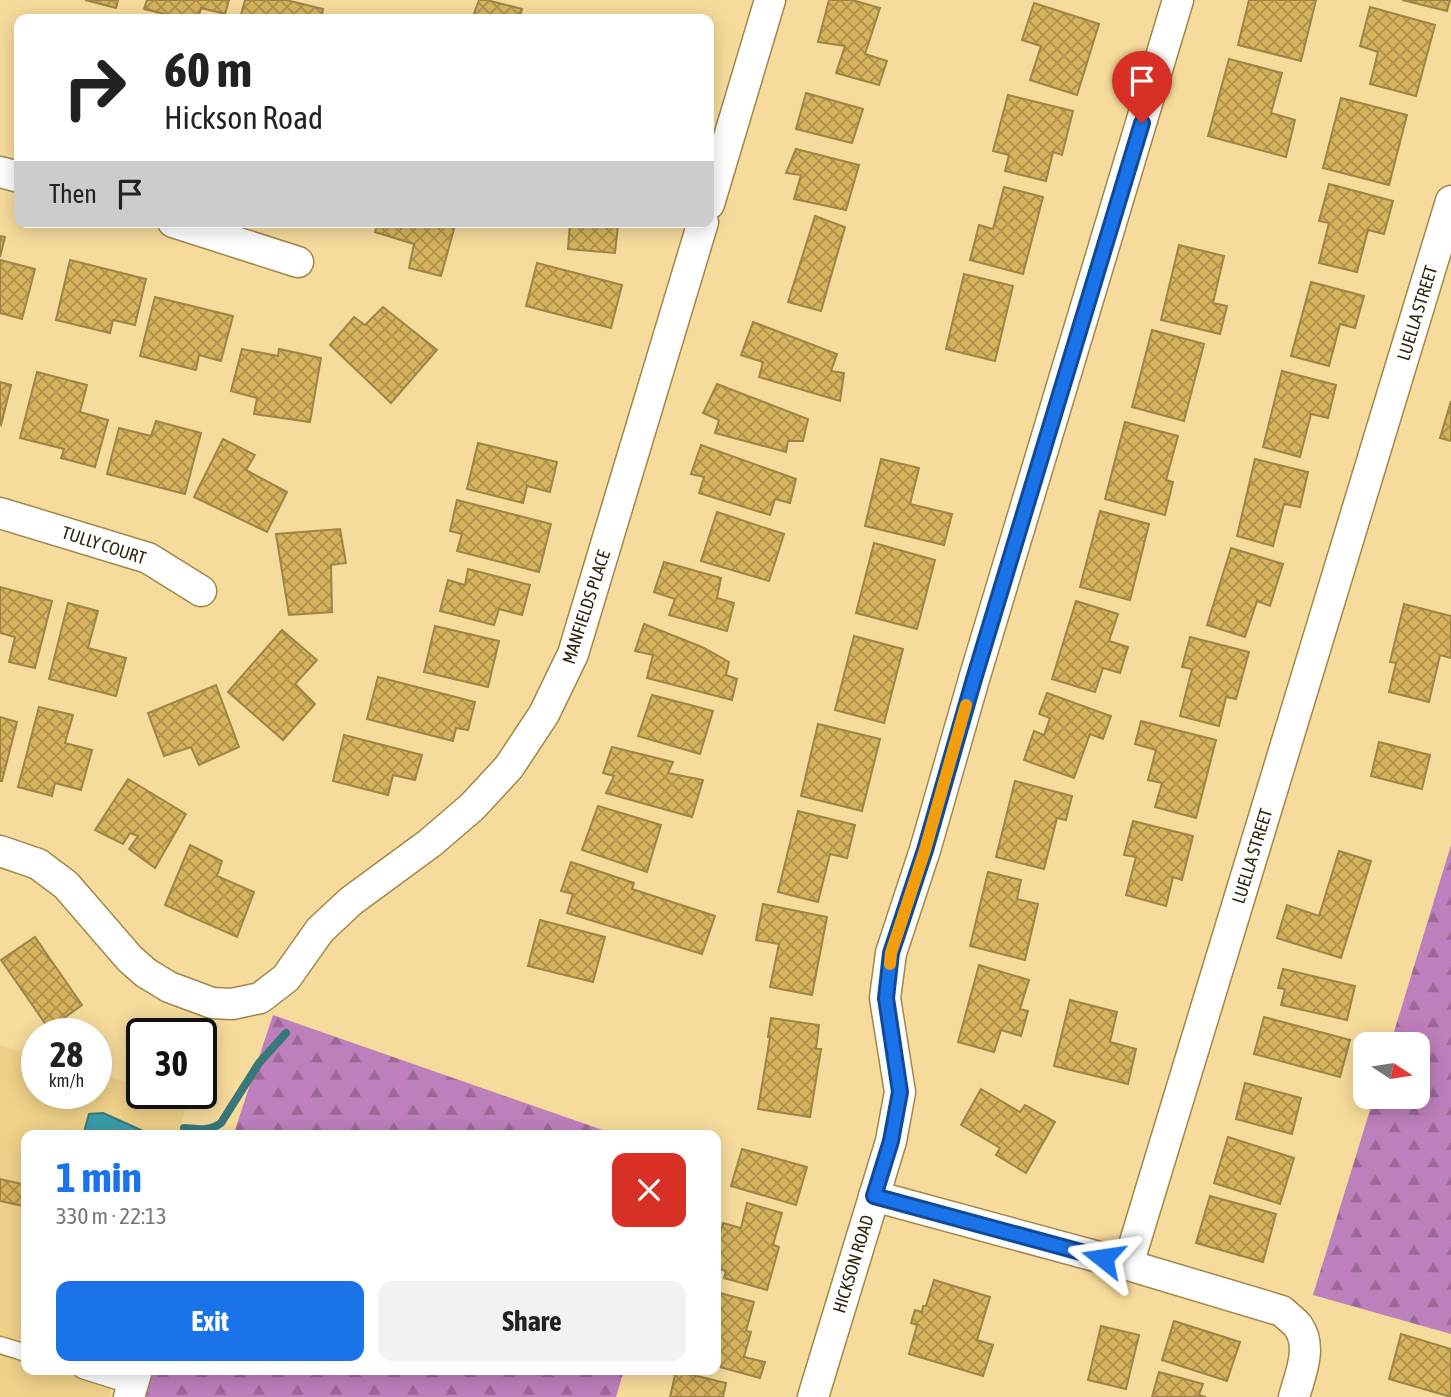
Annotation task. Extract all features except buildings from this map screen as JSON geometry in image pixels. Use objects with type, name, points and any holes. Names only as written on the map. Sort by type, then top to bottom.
[{"type":"street","points":[[714,187],[770,0]]},
{"type":"street","name":"HICKSON ROAD","points":[[813,1397],[891,1141],[900,1092],[886,998],[891,953],[925,850],[1178,0]]},
{"type":"street","name":"LUELLA STREET","points":[[1128,1265],[1451,201]]},
{"type":"street","points":[[192,228],[298,262]]},
{"type":"street","name":"MANFIELDS PLACE","points":[[0,851],[38,864],[66,885],[130,959],[146,974],[169,987],[212,1003],[232,1004],[260,998],[286,978],[320,930],[351,901],[430,843],[472,807],[509,767],[544,714],[573,654],[701,228]]},
{"type":"street","name":"TULLY COURT","points":[[0,513],[148,558],[201,591]]},
{"type":"street","points":[[874,1196],[1128,1265],[1282,1311],[1297,1325],[1304,1337],[1306,1351],[1294,1397]]},
{"type":"lane","points":[[0,1345],[21,1351]]},
{"type":"lane","points":[[100,1375],[133,1384]]},
{"type":"shaded area","points":[[0,1045],[21,1051],[21,1109],[112,1109],[112,1078],[126,1081],[126,1109],[185,1109],[180,1130],[21,1130],[21,1375],[115,1375],[109,1397],[0,1397]]},
{"type":"green space","points":[[1451,845],[1451,1334],[1313,1295],[1370,1110],[1430,1110],[1430,1032],[1394,1032]]},
{"type":"green space","points":[[273,1015],[603,1130],[235,1130]]},
{"type":"green space","points":[[152,1375],[623,1375],[616,1397],[145,1397]]},
{"type":"water","points":[[103,1113],[141,1130],[85,1130],[89,1114]]},
{"type":"waterway","points":[[184,1128],[208,1129],[221,1123],[259,1063],[286,1033]]},
{"type":"slow traffic","points":[[890,964],[891,953],[925,850],[966,705]]},
{"type":"route","points":[[1103,1258],[874,1196],[891,1141],[900,1092],[886,998],[891,953],[925,850],[1142,123]]}]
